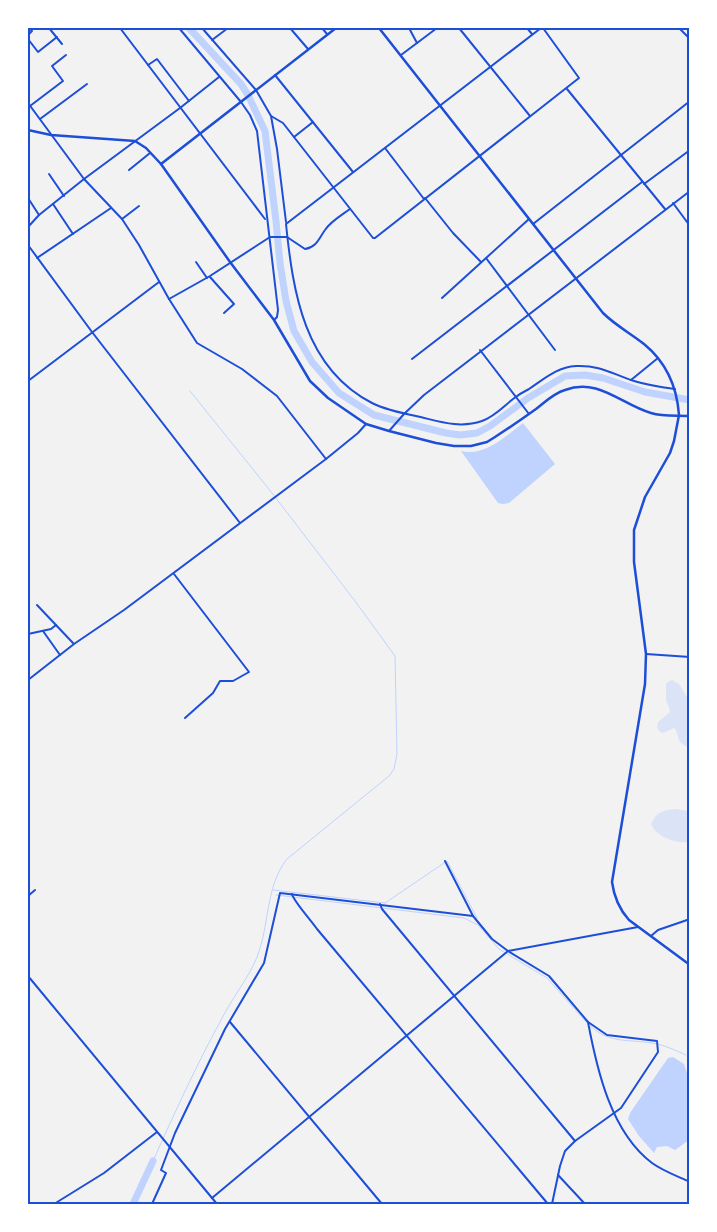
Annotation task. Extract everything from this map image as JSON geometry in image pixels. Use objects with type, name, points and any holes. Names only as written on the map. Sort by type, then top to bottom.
[{"type":"main road","points":[[160,164],[336,28]]},
{"type":"main road","points":[[379,28],[532,224],[610,320],[644,344],[658,358],[675,390],[679,415],[674,441],[670,452],[644,497],[634,530],[634,562],[646,654],[643,696],[612,882],[620,907],[629,920],[690,965]]},
{"type":"main road","points":[[28,130],[51,135],[138,142],[160,164],[274,320],[310,381],[333,402],[366,424],[445,445],[471,446],[487,442],[554,396],[564,390],[576,387],[596,388],[612,393],[629,404],[653,414],[690,416]]},
{"type":"street","points":[[28,35],[32,31],[29,28]]},
{"type":"street","points":[[49,28],[62,44]]},
{"type":"street","points":[[120,28],[266,220]]},
{"type":"street","points":[[179,28],[241,102],[250,115],[257,131],[266,220],[271,237],[272,274],[278,310],[277,317],[274,320]]},
{"type":"street","points":[[202,28],[256,90],[271,116],[277,149],[292,275],[302,318],[315,346],[338,379],[344,384],[372,403],[404,414],[448,424],[465,425],[480,422],[491,417],[516,396],[551,373],[575,366],[601,367],[631,380],[654,387],[675,390]]},
{"type":"street","points":[[212,40],[228,28]]},
{"type":"street","points":[[290,28],[308,50]]},
{"type":"street","points":[[322,28],[327,34]]},
{"type":"street","points":[[409,28],[417,43]]},
{"type":"street","points":[[400,56],[437,28]]},
{"type":"street","points":[[459,28],[530,116]]},
{"type":"street","points":[[527,28],[532,34]]},
{"type":"street","points":[[271,116],[283,123],[334,187],[373,238],[375,238],[579,77],[542,28],[439,105],[385,148],[353,172],[334,187],[286,224]]},
{"type":"street","points":[[680,28],[690,39]]},
{"type":"street","points":[[28,39],[38,52],[57,37]]},
{"type":"street","points":[[30,106],[64,81],[52,66],[66,55]]},
{"type":"street","points":[[148,65],[157,59],[189,101]]},
{"type":"street","points":[[275,75],[353,172]]},
{"type":"street","points":[[28,228],[39,215],[84,179],[219,77]]},
{"type":"street","points":[[40,119],[87,84]]},
{"type":"street","points":[[566,89],[665,209]]},
{"type":"street","points":[[532,224],[690,101]]},
{"type":"street","points":[[28,103],[84,179],[122,220],[197,343],[242,369],[277,396],[326,459]]},
{"type":"street","points":[[294,137],[313,122]]},
{"type":"street","points":[[385,148],[424,199],[481,263]]},
{"type":"street","points":[[412,359],[643,183],[690,150]]},
{"type":"street","points":[[128,170],[150,153]]},
{"type":"street","points":[[49,174],[64,196]]},
{"type":"street","points":[[389,431],[424,395],[480,350],[690,191]]},
{"type":"street","points":[[28,198],[39,215]]},
{"type":"street","points":[[673,203],[690,226]]},
{"type":"street","points":[[53,204],[73,234]]},
{"type":"street","points":[[122,220],[139,206]]},
{"type":"street","points":[[37,258],[111,208]]},
{"type":"street","points":[[169,299],[271,237],[287,237],[305,249],[310,248],[320,240],[325,230],[336,218],[350,209]]},
{"type":"street","points":[[442,298],[529,219]]},
{"type":"street","points":[[28,245],[92,332],[240,523]]},
{"type":"street","points":[[486,258],[555,350]]},
{"type":"street","points":[[196,262],[234,304],[224,313]]},
{"type":"street","points":[[28,381],[159,282]]},
{"type":"street","points":[[480,350],[529,414]]},
{"type":"street","points":[[631,380],[658,358]]},
{"type":"street","points":[[28,680],[74,644],[174,574],[326,459],[358,433],[366,424]]},
{"type":"street","points":[[174,574],[249,672],[233,681],[220,681],[213,692],[185,718]]},
{"type":"street","points":[[37,605],[74,644]]},
{"type":"street","points":[[28,634],[51,629],[56,625]]},
{"type":"street","points":[[43,631],[60,655]]},
{"type":"street","points":[[646,654],[690,657]]},
{"type":"street","points":[[446,862],[473,916],[492,939],[506,952],[549,976],[588,1022],[607,1035],[657,1041],[658,1052],[621,1108],[575,1141],[565,1151],[552,1204]]},
{"type":"street","points":[[28,896],[35,890]]},
{"type":"street","points":[[152,1204],[166,1173],[161,1170],[183,1117],[230,1021],[264,963],[279,895],[292,894],[473,916]]},
{"type":"street","points":[[292,894],[293,898],[406,1036],[548,1204]]},
{"type":"street","points":[[310,896],[314,894]]},
{"type":"street","points":[[380,904],[382,909],[454,997],[575,1141]]},
{"type":"street","points":[[651,936],[658,930],[690,919]]},
{"type":"street","points":[[212,1198],[506,952],[638,927]]},
{"type":"street","points":[[28,976],[217,1204]]},
{"type":"street","points":[[230,1021],[382,1204]]},
{"type":"street","points":[[588,1022],[595,1054],[613,1114],[638,1150],[646,1158],[658,1168],[690,1182]]},
{"type":"street","points":[[54,1204],[104,1173],[157,1132]]},
{"type":"street","points":[[558,1175],[585,1204]]},
{"type":"shaded area","points":[[672,680],[679,684],[689,700],[689,749],[680,742],[674,728],[663,733],[657,728],[658,722],[670,710],[666,700],[666,683]]},
{"type":"shaded area","points":[[676,809],[689,811],[689,842],[667,839],[657,833],[651,824],[660,812]]},
{"type":"water","points":[[523,423],[555,464],[509,503],[498,503],[461,451],[470,452],[486,448],[502,439]]},
{"type":"water","points":[[673,1057],[684,1064],[689,1079],[689,1140],[675,1150],[667,1146],[657,1147],[654,1153],[639,1136],[628,1119],[630,1113],[668,1058]]},
{"type":"waterway","points":[[189,28],[241,84],[265,131],[280,263],[286,301],[294,331],[312,362],[339,393],[374,415],[460,435],[477,433],[490,426],[528,398],[565,376],[585,375],[603,378],[645,392],[690,400]]},
{"type":"waterway","points":[[153,1161],[203,1055],[257,957],[271,894],[280,870],[287,859],[389,776],[394,769],[397,754],[395,656],[272,493],[190,391]]},
{"type":"waterway","points":[[273,890],[385,903],[447,861],[477,918]]},
{"type":"waterway","points":[[276,895],[464,918],[478,925],[499,949],[547,978],[587,1023]]},
{"type":"waterway","points":[[590,1026],[605,1036],[620,1040],[656,1044],[686,1055]]},
{"type":"waterway","points":[[133,1204],[153,1161]]}]
